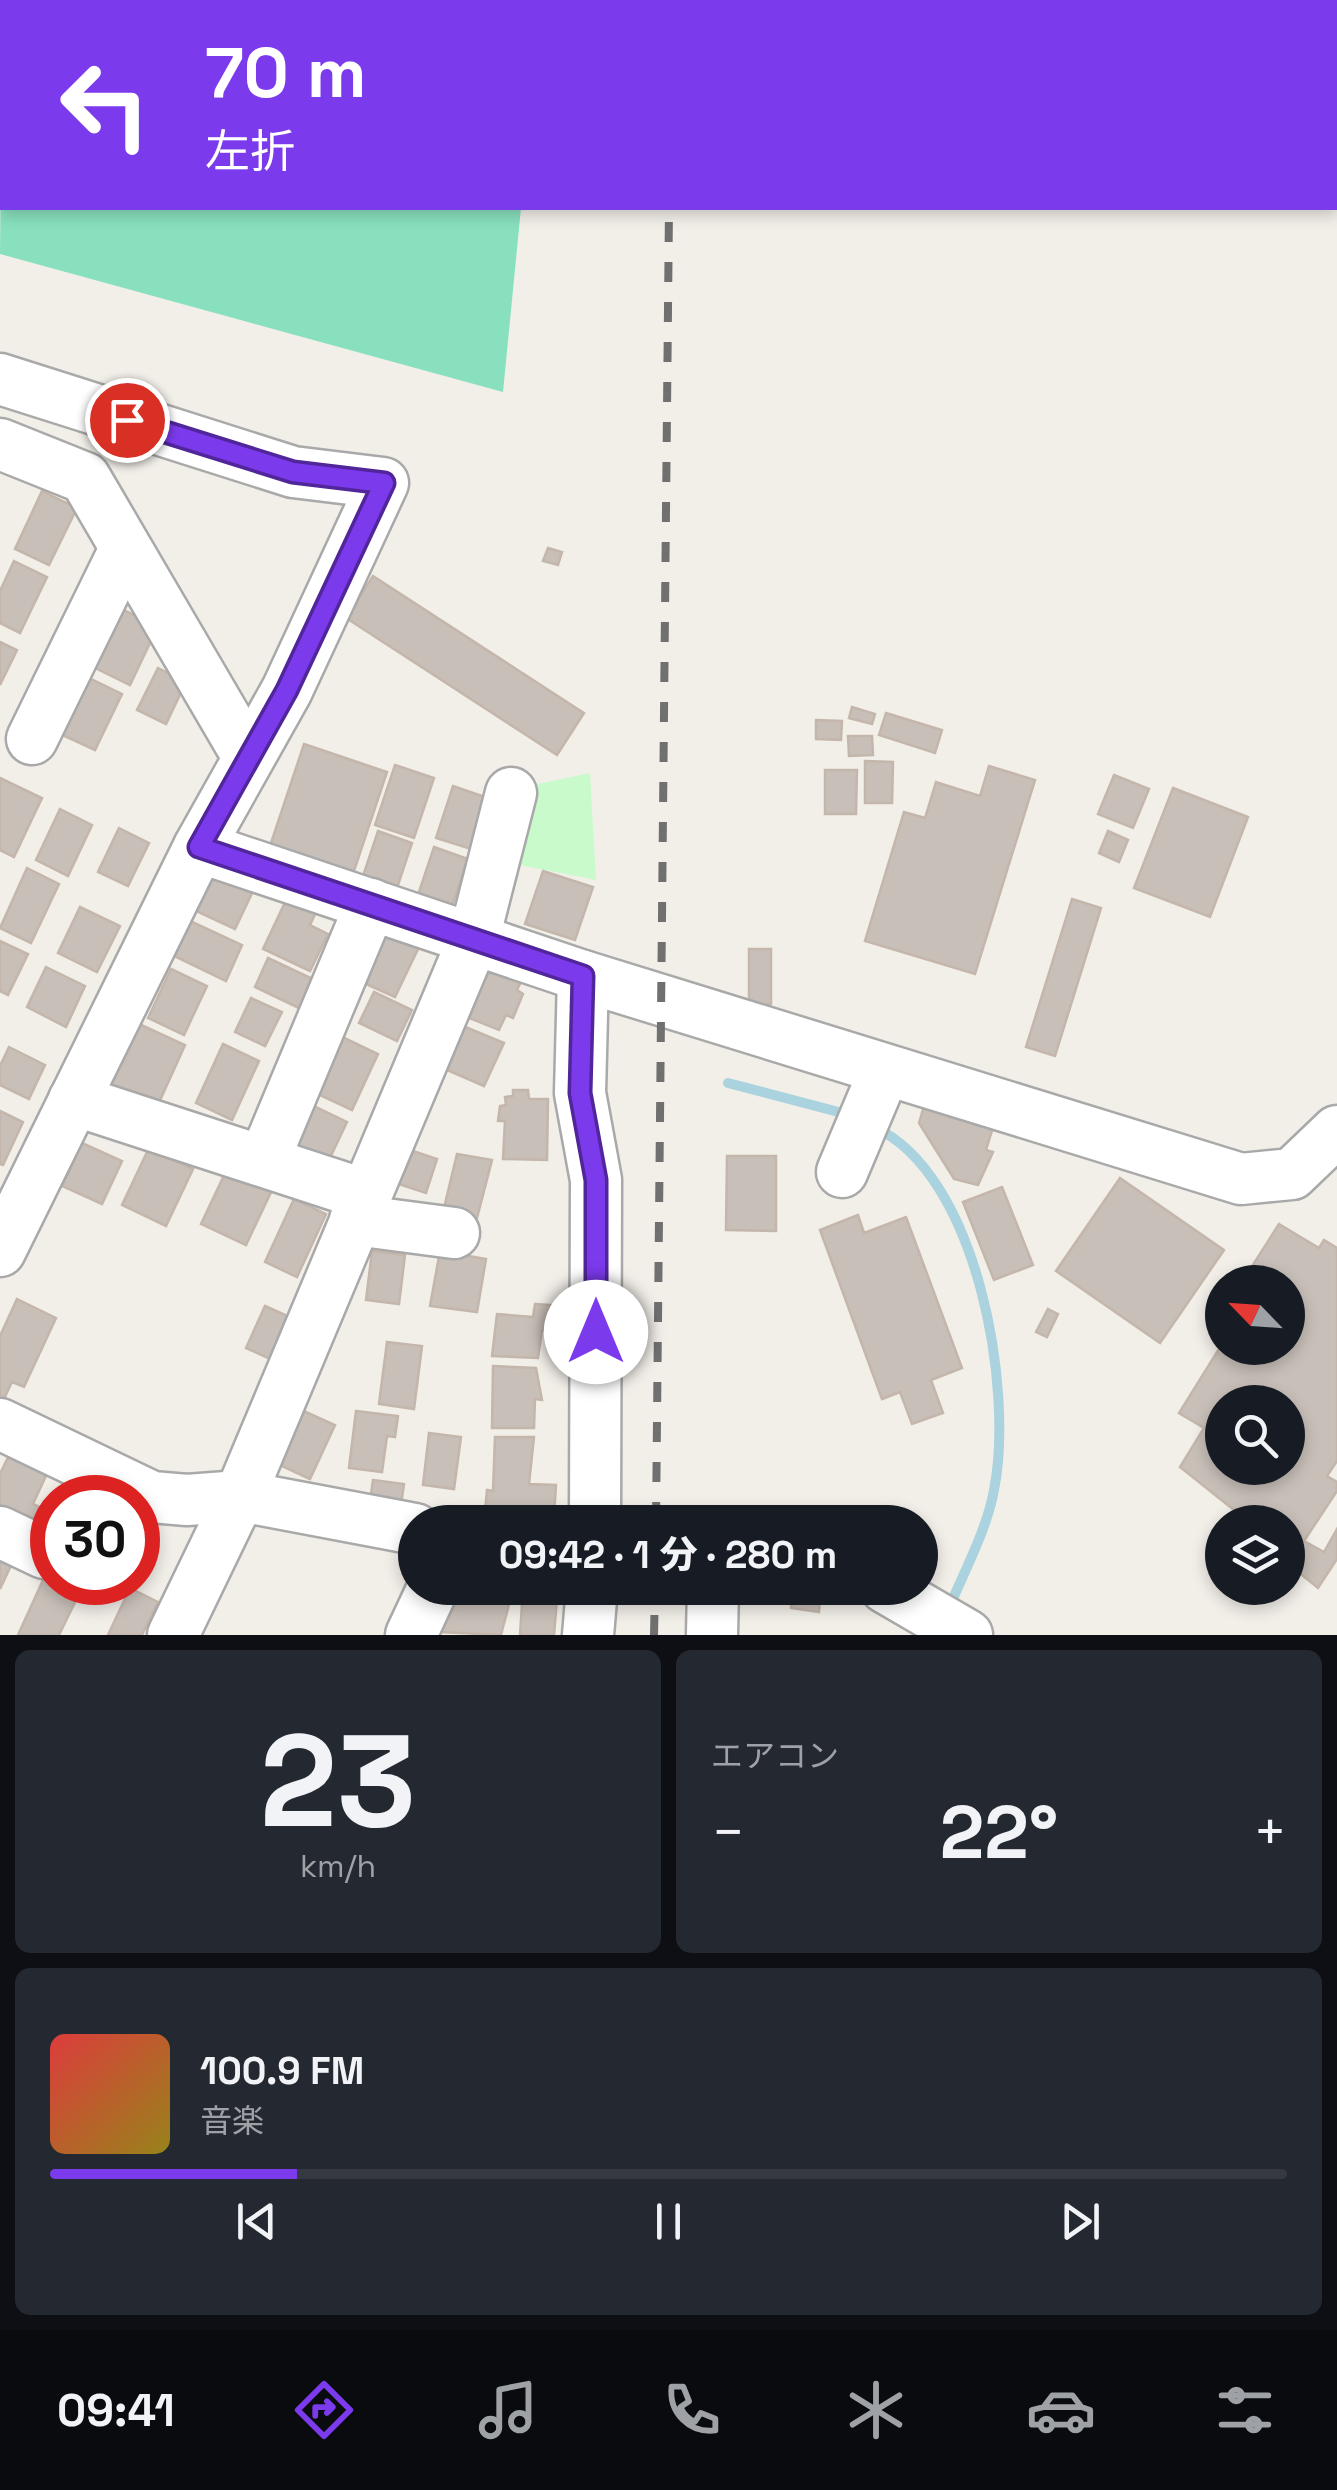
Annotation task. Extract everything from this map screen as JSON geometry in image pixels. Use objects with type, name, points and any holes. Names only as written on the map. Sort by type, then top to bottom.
[{"type":"street","points":[[0,379],[293,472],[384,483],[287,690],[247,755],[199,847],[0,1252]]},
{"type":"street","points":[[0,444],[85,478],[247,755]]},
{"type":"street","points":[[32,740],[125,549]]},
{"type":"street","points":[[173,1635],[240,1496],[474,938],[510,793]]},
{"type":"street","points":[[199,847],[583,976],[1241,1179],[1292,1174],[1337,1131]]},
{"type":"street","points":[[264,1160],[371,904]]},
{"type":"street","points":[[583,976],[580,1093],[596,1180],[595,1505]]},
{"type":"street","points":[[842,1172],[885,1070]]},
{"type":"street","points":[[74,1100],[264,1160],[361,1208],[454,1234]]},
{"type":"street","points":[[0,1424],[152,1497],[187,1500],[240,1496],[398,1526]]},
{"type":"street","points":[[411,1635],[425,1605]]},
{"type":"street","points":[[588,1635],[591,1605]]},
{"type":"street","points":[[712,1635],[713,1605]]},
{"type":"street","points":[[914,1605],[961,1634]]},
{"type":"green space","points":[[0,210],[521,210],[503,392],[0,254]]},
{"type":"green space","points":[[590,773],[596,880],[504,862],[528,786]]},
{"type":"building","points":[[42,491],[77,508],[49,565],[15,549]]},
{"type":"building","points":[[548,548],[562,552],[558,565],[543,561]]},
{"type":"building","points":[[14,561],[47,577],[20,633],[0,623],[0,591]]},
{"type":"building","points":[[373,576],[584,713],[557,755],[346,618]]},
{"type":"building","points":[[115,606],[158,626],[130,685],[87,664]]},
{"type":"building","points":[[0,642],[17,650],[0,685]]},
{"type":"building","points":[[158,668],[186,682],[166,724],[137,710]]},
{"type":"building","points":[[87,677],[122,694],[95,750],[60,734]]},
{"type":"building","points":[[852,707],[875,714],[872,724],[849,718]]},
{"type":"building","points":[[886,713],[942,730],[935,753],[879,735]]},
{"type":"building","points":[[816,720],[842,721],[841,740],[816,739]]},
{"type":"building","points":[[848,736],[872,736],[873,755],[849,756]]},
{"type":"building","points":[[304,744],[387,772],[350,883],[267,855]]},
{"type":"building","points":[[865,761],[893,762],[892,803],[865,803]]},
{"type":"building","points":[[395,765],[434,778],[414,838],[375,825]]},
{"type":"building","points":[[989,766],[1035,780],[975,974],[865,941],[904,812],[925,818],[936,782],[980,796]]},
{"type":"building","points":[[825,770],[857,770],[856,814],[825,814]]},
{"type":"building","points":[[1114,775],[1149,789],[1133,828],[1098,814]]},
{"type":"building","points":[[0,778],[42,798],[14,857],[0,850]]},
{"type":"building","points":[[453,786],[488,798],[471,849],[436,838]]},
{"type":"building","points":[[1173,788],[1248,817],[1210,917],[1134,888]]},
{"type":"building","points":[[60,809],[92,825],[68,876],[36,860]]},
{"type":"building","points":[[119,828],[149,843],[128,886],[98,872]]},
{"type":"building","points":[[378,831],[412,843],[395,894],[361,882]]},
{"type":"building","points":[[1108,831],[1128,840],[1119,862],[1099,853]]},
{"type":"building","points":[[434,847],[468,859],[451,909],[417,898]]},
{"type":"building","points":[[27,868],[59,884],[31,943],[0,928]]},
{"type":"building","points":[[543,871],[593,887],[575,940],[525,924]]},
{"type":"building","points":[[214,872],[253,891],[235,929],[196,911]]},
{"type":"building","points":[[288,896],[317,910],[310,925],[328,934],[310,971],[263,949]]},
{"type":"building","points":[[1072,899],[1101,908],[1055,1056],[1026,1047]]},
{"type":"building","points":[[80,907],[120,926],[97,972],[58,953]]},
{"type":"building","points":[[190,921],[242,945],[226,981],[174,956]]},
{"type":"building","points":[[386,934],[418,949],[395,997],[364,983]]},
{"type":"building","points":[[0,941],[28,954],[8,995],[0,991]]},
{"type":"building","points":[[749,949],[771,949],[771,1004],[749,1005]]},
{"type":"building","points":[[268,958],[313,979],[299,1008],[255,987]]},
{"type":"building","points":[[46,967],[85,986],[66,1027],[27,1007]]},
{"type":"building","points":[[171,969],[207,986],[184,1035],[148,1018]]},
{"type":"building","points":[[489,969],[522,980],[517,990],[523,994],[513,1018],[506,1015],[499,1030],[467,1017]]},
{"type":"building","points":[[374,992],[412,1010],[397,1041],[359,1023]]},
{"type":"building","points":[[251,998],[282,1012],[265,1046],[235,1032]]},
{"type":"building","points":[[139,1024],[185,1045],[157,1107],[110,1085]]},
{"type":"building","points":[[458,1024],[504,1043],[484,1086],[438,1066]]},
{"type":"building","points":[[338,1035],[378,1054],[352,1110],[311,1091]]},
{"type":"building","points":[[223,1044],[259,1061],[232,1120],[196,1103]]},
{"type":"building","points":[[9,1047],[45,1065],[29,1099],[0,1085],[0,1066]]},
{"type":"building","points":[[513,1090],[528,1090],[529,1099],[548,1099],[547,1160],[503,1159],[505,1121],[498,1121],[500,1106],[506,1105],[505,1097],[513,1096]]},
{"type":"building","points":[[926,1099],[995,1121],[986,1150],[993,1152],[978,1185],[954,1179],[919,1123]]},
{"type":"building","points":[[314,1106],[347,1122],[327,1164],[295,1148]]},
{"type":"building","points":[[0,1111],[23,1122],[3,1165],[0,1164]]},
{"type":"building","points":[[82,1143],[122,1161],[102,1204],[62,1186]]},
{"type":"building","points":[[401,1147],[437,1159],[426,1193],[389,1181]]},
{"type":"building","points":[[149,1148],[193,1169],[166,1226],[122,1205]]},
{"type":"building","points":[[457,1154],[492,1160],[477,1218],[443,1212]]},
{"type":"building","points":[[727,1156],[776,1156],[776,1231],[726,1230]]},
{"type":"building","points":[[228,1167],[273,1188],[246,1245],[201,1224]]},
{"type":"building","points":[[1120,1178],[1224,1250],[1214,1265],[1205,1265],[1205,1278],[1160,1343],[1056,1271]]},
{"type":"building","points":[[1002,1187],[1033,1265],[994,1280],[963,1202]]},
{"type":"building","points":[[294,1199],[326,1214],[297,1277],[265,1262]]},
{"type":"building","points":[[858,1215],[864,1233],[906,1217],[962,1368],[931,1380],[943,1413],[912,1424],[900,1392],[882,1399],[820,1230]]},
{"type":"building","points":[[1279,1224],[1319,1248],[1324,1240],[1337,1248],[1337,1461],[1327,1476],[1337,1482],[1337,1491],[1305,1539],[1305,1505],[1228,1505],[1180,1467],[1204,1428],[1179,1413],[1209,1365],[1305,1365],[1305,1265],[1253,1265]]},
{"type":"building","points":[[372,1251],[405,1255],[399,1304],[366,1300]]},
{"type":"building","points":[[440,1251],[486,1259],[477,1312],[430,1306]]},
{"type":"building","points":[[17,1299],[56,1318],[24,1387],[12,1382],[0,1407],[0,1336]]},
{"type":"building","points":[[535,1304],[564,1306],[563,1331],[542,1330],[538,1358],[492,1356],[497,1314],[533,1317]]},
{"type":"building","points":[[265,1306],[294,1319],[275,1361],[246,1348]]},
{"type":"building","points":[[1048,1309],[1058,1314],[1047,1337],[1036,1332]]},
{"type":"building","points":[[387,1342],[422,1346],[414,1409],[379,1404]]},
{"type":"building","points":[[493,1366],[536,1368],[542,1400],[535,1399],[534,1428],[492,1428]]},
{"type":"building","points":[[297,1408],[335,1425],[310,1479],[273,1462]]},
{"type":"building","points":[[356,1411],[398,1416],[395,1437],[387,1436],[382,1472],[349,1468]]},
{"type":"building","points":[[429,1433],[461,1437],[454,1489],[423,1485]]},
{"type":"building","points":[[495,1437],[534,1437],[529,1484],[556,1485],[555,1505],[486,1505],[487,1490],[493,1491]]},
{"type":"building","points":[[13,1447],[51,1465],[46,1475],[30,1475],[30,1539],[0,1525],[0,1474]]},
{"type":"building","points":[[373,1480],[404,1484],[401,1505],[370,1501]]},
{"type":"building","points":[[1337,1529],[1337,1559],[1318,1588],[1305,1578],[1305,1542],[1324,1552]]},
{"type":"building","points":[[0,1550],[15,1557],[0,1589]]},
{"type":"building","points":[[32,1605],[74,1605],[59,1635],[18,1635]]},
{"type":"building","points":[[122,1605],[157,1605],[142,1635],[108,1635]]},
{"type":"building","points":[[446,1605],[509,1605],[501,1635],[439,1632]]},
{"type":"building","points":[[522,1605],[557,1605],[554,1635],[520,1635]]},
{"type":"building","points":[[791,1605],[820,1605],[819,1612]]},
{"type":"waterway","points":[[728,1083],[850,1115]]},
{"type":"waterway","points":[[874,1127],[910,1152],[939,1189],[963,1236],[992,1343],[999,1447],[994,1490],[980,1536],[948,1611]]},
{"type":"railway","points":[[656,1505],[669,210]]},
{"type":"railway","points":[[654,1635],[655,1605]]},
{"type":"route","points":[[127,420],[293,472],[384,483],[287,690],[247,755],[199,847],[583,976],[580,1093],[596,1180],[596,1332]]}]
